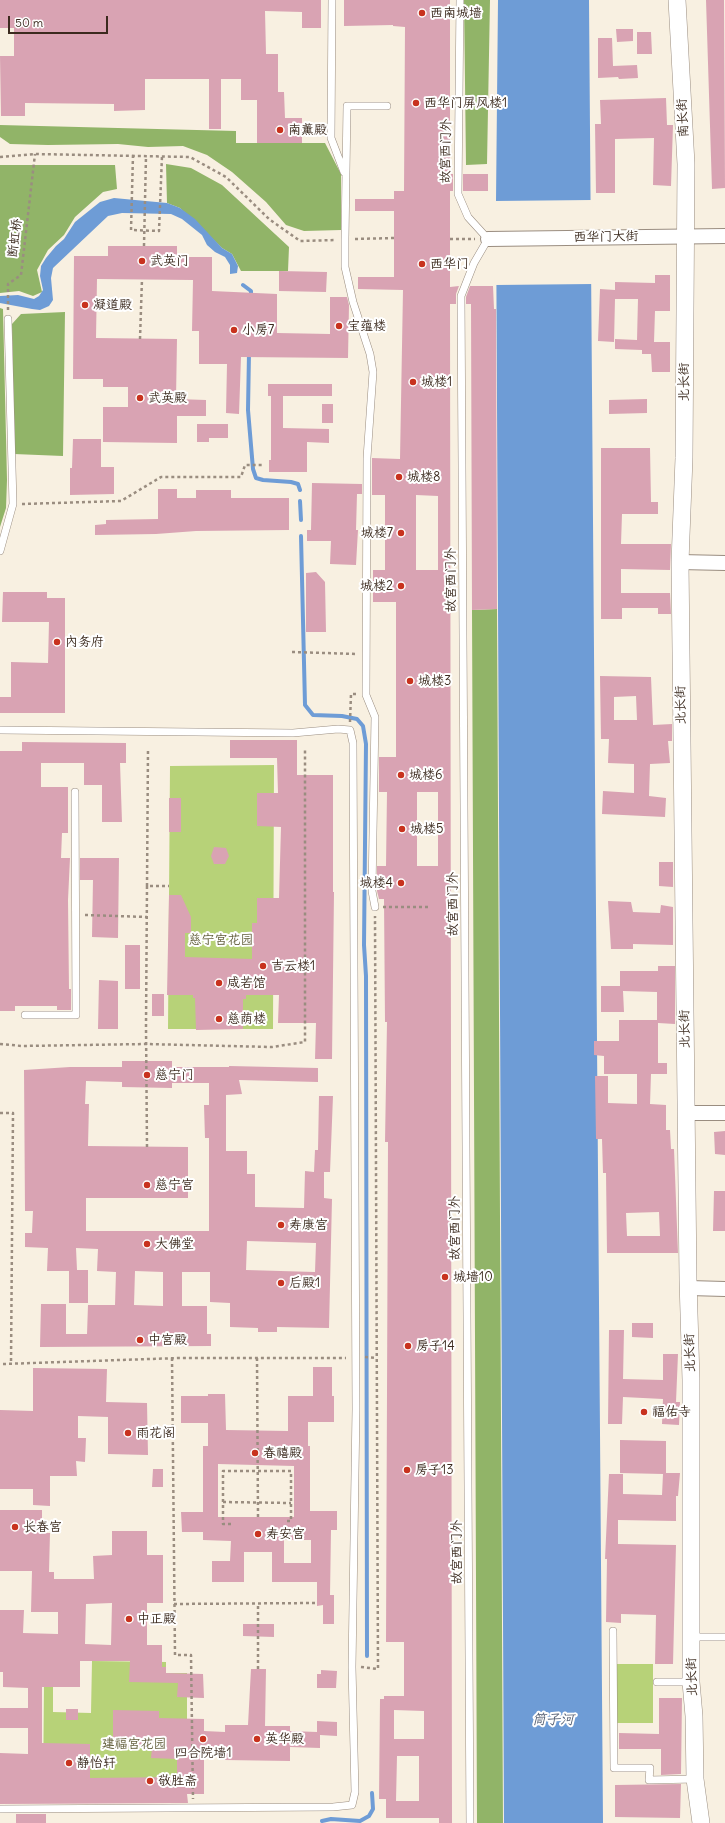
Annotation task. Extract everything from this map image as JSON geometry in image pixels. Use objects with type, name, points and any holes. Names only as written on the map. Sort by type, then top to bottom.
[{"type":"street","name":"南长街","points":[[677,0],[686,164],[685,236]]},
{"type":"street","name":"北长街","points":[[685,236],[684,458],[680,562],[688,1288],[692,1441],[691,1682],[694,1716],[695,1779],[701,1823]]},
{"type":"street","name":"西华门大街","points":[[488,239],[725,236]]},
{"type":"street","points":[[680,562],[725,563]]},
{"type":"street","points":[[686,1113],[725,1113]]},
{"type":"street","points":[[688,1288],[725,1289]]},
{"type":"lane","points":[[332,0],[331,138],[346,176]]},
{"type":"lane","name":"故宫西门外","points":[[460,0],[458,194],[468,217],[488,239],[474,263],[461,296],[470,1823]]},
{"type":"lane","points":[[375,908],[372,891],[374,717],[366,695],[367,458],[373,372],[370,354],[353,302],[345,267],[345,239],[347,106],[387,106]]},
{"type":"lane","points":[[0,551],[13,504],[8,319]]},
{"type":"lane","points":[[0,730],[286,733],[338,729],[350,730],[353,750],[359,1357],[352,1667],[355,1792],[352,1805],[333,1807],[0,1809]]},
{"type":"lane","points":[[24,1015],[76,1015],[75,792]]},
{"type":"lane","points":[[613,1631],[614,1768],[650,1768],[649,1780],[695,1779]]},
{"type":"lane","points":[[691,1637],[725,1637]]},
{"type":"lane","points":[[657,1682],[691,1682]]},
{"type":"path","points":[[0,157],[35,154],[190,157],[226,177],[269,218],[300,241],[394,238]]},
{"type":"path","name":"断虹桥","points":[[8,319],[8,284],[20,275],[35,154]]},
{"type":"path","points":[[133,155],[131,230],[159,231],[162,156]]},
{"type":"path","points":[[144,246],[146,156]]},
{"type":"path","points":[[450,239],[488,239]]},
{"type":"path","points":[[140,339],[142,279]]},
{"type":"path","points":[[13,504],[121,501],[161,477],[241,477],[245,465],[264,465]]},
{"type":"path","points":[[292,652],[366,654]]},
{"type":"path","points":[[350,730],[351,700]]},
{"type":"path","points":[[0,1044],[22,1046],[146,1044],[272,1047],[305,1042],[305,748]]},
{"type":"path","points":[[148,749],[146,1044],[148,1147]]},
{"type":"path","points":[[147,886],[169,886]]},
{"type":"path","points":[[352,1667],[378,1669],[375,908],[431,907]]},
{"type":"path","points":[[75,915],[147,917]]},
{"type":"path","points":[[0,1113],[13,1114],[11,1363]]},
{"type":"path","points":[[3,1364],[172,1358],[376,1358]]},
{"type":"path","points":[[172,1358],[175,1655],[191,1655],[193,1808]]},
{"type":"path","points":[[257,1358],[258,1517]]},
{"type":"path","points":[[231,1524],[223,1524],[223,1471],[291,1471],[291,1521],[284,1521]]},
{"type":"path","points":[[223,1502],[291,1503]]},
{"type":"path","points":[[174,1604],[317,1603]]},
{"type":"path","points":[[258,1604],[258,1669]]},
{"type":"green space","points":[[464,0],[490,0],[487,164],[466,165]]},
{"type":"green space","points":[[0,125],[236,131],[236,143],[325,143],[341,174],[341,230],[304,231],[286,225],[266,202],[232,172],[207,155],[183,146],[148,147],[118,144],[10,144],[0,137]]},
{"type":"green space","points":[[166,164],[191,168],[222,185],[289,247],[288,271],[241,271],[232,254],[222,248],[180,208],[167,203]]},
{"type":"green space","points":[[0,165],[115,165],[117,189],[103,192],[75,217],[64,235],[48,250],[37,270],[42,292],[33,296],[19,291],[0,293]]},
{"type":"green space","points":[[0,308],[3,309],[7,480],[6,508],[0,527]]},
{"type":"green space","points":[[65,312],[63,456],[14,454],[12,324],[21,314]]},
{"type":"green space","points":[[497,609],[503,1823],[477,1823],[472,610]]},
{"type":"green space","name":"慈宁宫花园","points":[[274,765],[273,1029],[168,1029],[170,766]]},
{"type":"green space","name":"建福宫花园","points":[[92,1661],[166,1662],[166,1673],[187,1673],[187,1796],[43,1797],[44,1684],[53,1684],[53,1712],[91,1713]]},
{"type":"green space","points":[[615,1664],[653,1664],[653,1723],[615,1723]]},
{"type":"water","name":"筒子河","points":[[498,0],[589,0],[603,1823],[504,1823],[496,201]]},
{"type":"water","points":[[114,198],[167,203],[180,208],[195,219],[222,248],[232,254],[238,266],[237,273],[230,274],[230,265],[225,257],[215,252],[207,245],[202,235],[182,219],[171,214],[122,213],[108,216],[53,268],[51,278],[53,300],[49,306],[40,310],[0,303],[0,296],[18,295],[34,299],[39,296],[43,290],[40,276],[41,266],[46,258],[64,239],[75,222],[100,202]]},
{"type":"pier","points":[[592,200],[593,284],[495,285],[494,201]]},
{"type":"building","points":[[0,0],[321,0],[321,28],[302,28],[302,12],[265,11],[266,54],[278,54],[278,92],[284,92],[285,118],[302,118],[302,143],[257,143],[257,100],[241,100],[241,79],[221,79],[221,129],[209,129],[209,79],[145,79],[145,110],[114,111],[114,104],[25,103],[25,116],[1,116],[0,56],[14,56],[14,28],[0,28]]},
{"type":"building","points":[[344,0],[450,0],[450,174],[453,174],[453,191],[450,191],[450,287],[459,286],[456,294],[456,304],[450,304],[452,1823],[439,1823],[439,1818],[386,1818],[386,1799],[379,1799],[380,1699],[384,1699],[384,1696],[404,1696],[404,1642],[386,1642],[388,1142],[385,1142],[387,1022],[385,1022],[384,899],[379,899],[377,891],[377,866],[386,866],[387,792],[379,792],[379,757],[396,757],[396,602],[373,602],[373,570],[385,570],[385,495],[372,495],[372,458],[400,459],[403,290],[358,289],[358,277],[394,277],[394,211],[355,211],[355,199],[394,199],[394,191],[404,191],[405,27],[393,25],[344,26]],"holes":[[[416,495],[438,496],[438,570],[416,570]],[[417,792],[438,792],[438,866],[417,866]],[[394,1710],[424,1711],[424,1739],[394,1739]],[[397,1756],[419,1756],[419,1801],[396,1801]]]},
{"type":"building","points":[[706,0],[724,0],[725,188],[712,189]]},
{"type":"building","points":[[616,29],[633,29],[633,41],[617,42]]},
{"type":"building","points":[[637,32],[651,32],[652,54],[637,54]]},
{"type":"building","points":[[598,38],[612,38],[613,66],[637,65],[638,78],[598,78]]},
{"type":"building","points":[[666,98],[667,125],[673,125],[671,186],[653,185],[654,138],[615,139],[615,193],[596,193],[595,124],[601,124],[600,100]]},
{"type":"building","points":[[463,174],[488,174],[488,191],[463,191]]},
{"type":"building","points":[[108,246],[177,246],[177,257],[212,257],[212,291],[277,294],[277,333],[330,334],[330,297],[347,297],[349,305],[348,358],[241,357],[239,414],[226,413],[227,364],[199,364],[199,331],[192,331],[193,280],[97,279],[96,338],[177,339],[176,399],[206,400],[206,416],[177,416],[177,443],[103,442],[103,407],[128,407],[128,387],[103,387],[103,379],[73,379],[74,256],[108,256]]},
{"type":"building","points":[[279,271],[327,272],[326,292],[279,291]]},
{"type":"building","points":[[655,275],[670,275],[670,311],[655,311],[654,342],[670,342],[670,372],[652,372],[651,354],[642,354],[642,350],[615,349],[615,339],[637,340],[638,299],[615,299],[614,342],[598,341],[600,289],[615,290],[615,282],[655,283]]},
{"type":"building","points":[[470,286],[493,286],[494,309],[496,309],[497,609],[472,610],[471,304],[466,304],[466,297]]},
{"type":"building","points":[[268,384],[332,384],[332,396],[283,396],[283,428],[329,429],[329,443],[307,442],[307,472],[269,472],[269,460],[271,460],[271,396],[268,396]]},
{"type":"building","points":[[647,399],[647,413],[609,414],[609,400]]},
{"type":"building","points":[[322,404],[333,404],[333,423],[322,423]]},
{"type":"building","points":[[197,424],[228,424],[228,438],[209,438],[209,442],[197,442]]},
{"type":"building","points":[[73,439],[101,439],[101,467],[114,467],[114,494],[70,495],[70,468],[72,468]]},
{"type":"building","points":[[601,448],[650,448],[651,502],[658,502],[658,514],[622,514],[621,544],[671,544],[670,570],[621,569],[621,593],[670,593],[671,614],[658,614],[658,608],[622,608],[622,619],[601,619]]},
{"type":"building","points":[[312,483],[362,484],[362,494],[357,494],[356,530],[358,530],[356,565],[330,564],[331,541],[307,541],[307,530],[311,530]]},
{"type":"building","points":[[158,489],[177,489],[177,498],[196,498],[196,490],[231,490],[231,498],[289,498],[289,530],[196,531],[156,534],[95,535],[95,525],[106,524],[106,520],[158,519]]},
{"type":"building","points":[[316,572],[325,582],[326,632],[306,632],[306,573]]},
{"type":"building","name":"内务府","points":[[3,592],[47,592],[47,598],[65,598],[65,713],[0,713],[0,697],[11,697],[11,662],[48,663],[49,622],[2,622]]},
{"type":"building","points":[[600,676],[651,677],[653,725],[672,724],[672,741],[668,741],[670,763],[650,764],[649,796],[666,798],[665,817],[602,814],[603,791],[634,793],[634,764],[608,763],[609,739],[601,739]],"holes":[[[636,696],[637,720],[614,720],[614,697]]]},
{"type":"building","points":[[230,740],[297,740],[297,775],[333,775],[334,892],[332,1059],[315,1059],[316,1023],[278,1023],[279,995],[246,995],[246,999],[243,999],[243,1029],[196,1030],[195,998],[193,998],[193,995],[167,995],[169,895],[181,895],[191,917],[191,933],[185,933],[185,957],[252,959],[252,923],[257,923],[257,898],[279,898],[281,827],[257,826],[257,793],[278,793],[277,758],[230,758]]},
{"type":"building","points":[[22,742],[126,743],[126,763],[120,763],[122,822],[102,822],[102,785],[84,785],[84,763],[41,763],[41,787],[68,787],[68,833],[62,833],[61,858],[70,858],[68,900],[69,989],[71,989],[71,1010],[57,1010],[57,1006],[15,1006],[15,1011],[0,1011],[0,751],[22,751]]},
{"type":"building","points":[[169,798],[181,798],[181,832],[169,832]]},
{"type":"building","points":[[214,847],[226,848],[229,856],[225,864],[214,864],[211,856]]},
{"type":"building","points":[[80,858],[119,858],[118,938],[92,937],[93,880],[80,880]]},
{"type":"building","points":[[659,862],[673,862],[673,887],[659,886]]},
{"type":"building","points":[[608,901],[631,902],[633,912],[660,913],[661,905],[673,907],[673,945],[633,944],[633,949],[611,949]]},
{"type":"building","points":[[125,945],[140,945],[140,989],[125,989]]},
{"type":"building","points":[[658,966],[675,966],[675,1024],[658,1023],[658,1063],[667,1063],[667,1074],[651,1074],[650,1104],[666,1105],[666,1130],[670,1130],[671,1149],[674,1149],[678,1253],[607,1253],[606,1173],[603,1173],[602,1139],[596,1139],[595,1076],[608,1076],[608,1103],[637,1104],[637,1074],[604,1074],[604,1056],[594,1055],[594,1041],[619,1041],[619,1020],[657,1020],[657,992],[623,991],[624,1012],[601,1012],[601,986],[620,986],[620,971],[658,971]],"holes":[[[659,1212],[660,1236],[627,1236],[626,1213]]]},
{"type":"building","points":[[99,980],[118,981],[118,1029],[98,1029]]},
{"type":"building","points":[[152,994],[164,994],[164,1016],[152,1016]]},
{"type":"building","points":[[122,1061],[172,1061],[172,1067],[229,1066],[318,1068],[318,1082],[239,1080],[242,1094],[226,1095],[226,1151],[247,1151],[247,1174],[255,1174],[255,1207],[304,1208],[305,1171],[314,1172],[315,1150],[318,1150],[319,1096],[333,1096],[330,1172],[324,1172],[324,1198],[332,1199],[329,1328],[277,1327],[277,1332],[258,1332],[258,1328],[230,1327],[230,1303],[210,1302],[210,1272],[182,1272],[182,1306],[207,1306],[207,1334],[211,1334],[211,1346],[40,1347],[41,1304],[66,1304],[66,1334],[87,1334],[88,1305],[115,1305],[116,1272],[97,1271],[98,1249],[76,1248],[77,1270],[88,1270],[88,1303],[69,1303],[69,1271],[47,1271],[48,1248],[25,1247],[25,1233],[32,1233],[33,1211],[25,1211],[24,1070],[70,1067],[122,1067]],"holes":[[[86,1081],[122,1082],[122,1087],[172,1088],[172,1083],[209,1083],[209,1105],[204,1105],[205,1138],[209,1138],[209,1231],[86,1231],[86,1198],[188,1198],[188,1147],[88,1146],[89,1104],[85,1104]],[[247,1241],[316,1243],[315,1272],[246,1270]],[[135,1271],[163,1272],[163,1306],[134,1305]]]},
{"type":"building","points":[[725,1131],[725,1155],[715,1154],[714,1132]]},
{"type":"building","points":[[714,1191],[725,1191],[725,1231],[713,1231]]},
{"type":"building","points":[[632,1323],[653,1323],[653,1338],[632,1337]]},
{"type":"building","points":[[609,1330],[624,1330],[623,1379],[663,1380],[663,1354],[678,1354],[676,1402],[680,1402],[679,1425],[662,1424],[663,1399],[623,1397],[622,1424],[608,1424]]},
{"type":"building","points":[[313,1367],[332,1367],[334,1422],[308,1422],[308,1446],[310,1446],[310,1511],[337,1511],[337,1530],[331,1530],[330,1595],[334,1595],[334,1624],[323,1624],[323,1605],[317,1606],[317,1582],[272,1582],[272,1552],[244,1552],[244,1582],[212,1582],[212,1561],[230,1561],[231,1541],[203,1540],[203,1532],[182,1532],[181,1512],[203,1512],[203,1446],[208,1446],[208,1423],[181,1423],[181,1396],[208,1396],[208,1394],[225,1394],[226,1430],[288,1431],[288,1396],[313,1396]],"holes":[[[218,1464],[294,1466],[294,1517],[218,1517]],[[284,1540],[311,1540],[311,1563],[284,1563]]]},
{"type":"building","points":[[33,1368],[107,1369],[106,1402],[147,1403],[148,1455],[108,1454],[108,1417],[78,1416],[78,1438],[86,1438],[85,1462],[76,1461],[77,1476],[50,1476],[50,1506],[33,1505],[33,1489],[0,1489],[0,1410],[33,1411]]},
{"type":"building","points":[[620,1440],[666,1441],[666,1473],[680,1473],[678,1496],[676,1496],[676,1521],[618,1520],[618,1544],[676,1545],[673,1664],[655,1664],[656,1615],[621,1614],[621,1623],[606,1622],[607,1559],[605,1559],[609,1474],[623,1474],[623,1494],[662,1495],[663,1474],[620,1473]]},
{"type":"building","points":[[153,1469],[163,1469],[163,1487],[152,1487]]},
{"type":"building","points":[[0,1510],[42,1510],[42,1533],[50,1533],[49,1572],[54,1572],[54,1579],[94,1579],[93,1556],[112,1555],[112,1531],[147,1531],[147,1555],[163,1555],[163,1603],[147,1603],[147,1645],[162,1645],[162,1667],[166,1667],[166,1673],[203,1674],[204,1698],[177,1697],[178,1683],[129,1682],[130,1661],[80,1661],[80,1687],[42,1687],[42,1743],[90,1744],[90,1778],[177,1777],[177,1759],[151,1758],[152,1748],[113,1747],[113,1710],[159,1711],[159,1718],[204,1719],[204,1731],[225,1732],[225,1725],[248,1725],[251,1669],[266,1669],[265,1726],[290,1726],[290,1731],[317,1732],[317,1721],[337,1722],[337,1736],[320,1735],[320,1748],[290,1747],[290,1761],[225,1760],[225,1747],[204,1747],[204,1794],[187,1794],[188,1803],[0,1804],[0,1753],[28,1754],[28,1728],[0,1728],[0,1708],[28,1708],[28,1688],[3,1687],[3,1672],[0,1672],[0,1610],[24,1610],[23,1633],[58,1634],[58,1612],[31,1612],[32,1571],[0,1571]],"holes":[[[112,1603],[111,1645],[85,1644],[86,1604]]]},
{"type":"building","points":[[243,1624],[274,1624],[274,1637],[243,1636]]},
{"type":"building","points":[[321,1670],[337,1671],[336,1688],[317,1688],[317,1674],[321,1674]]},
{"type":"building","points":[[659,1698],[682,1698],[681,1774],[661,1775],[661,1749],[619,1749],[619,1733],[659,1734]]},
{"type":"building","points":[[66,1709],[78,1709],[78,1720],[66,1720]]},
{"type":"building","points":[[681,1784],[680,1818],[615,1817],[615,1785]]},
{"type":"building","points":[[16,1814],[46,1814],[46,1823],[16,1823]]},
{"type":"waterway","points":[[243,285],[251,291],[251,297]]},
{"type":"waterway","points":[[249,353],[248,410],[253,469],[256,478],[291,482],[298,484],[300,490]]},
{"type":"waterway","points":[[300,501],[301,520]]},
{"type":"waterway","points":[[301,536],[305,705],[313,715],[342,716],[357,719],[363,726],[366,744],[364,945],[366,976],[367,1656]]},
{"type":"waterway","points":[[322,1821],[331,1819],[360,1821],[369,1816],[373,1809],[372,1793]]},
{"type":"place","name":"西南城墙","points":[[422,13]]},
{"type":"place","name":"西华门屏风楼1","points":[[416,103]]},
{"type":"place","name":"南薰殿","points":[[280,130]]},
{"type":"place","name":"武英门","points":[[142,261]]},
{"type":"place","name":"西华门","points":[[422,264]]},
{"type":"place","name":"凝道殿","points":[[85,305]]},
{"type":"place","name":"宝蕴楼","points":[[339,326]]},
{"type":"place","name":"小房7","points":[[234,330]]},
{"type":"place","name":"城楼1","points":[[413,382]]},
{"type":"place","name":"武英殿","points":[[140,398]]},
{"type":"place","name":"城楼8","points":[[399,477]]},
{"type":"place","name":"城楼7","points":[[401,533]]},
{"type":"place","name":"城楼2","points":[[401,586]]},
{"type":"place","name":"内务府","points":[[57,642]]},
{"type":"place","name":"城楼3","points":[[410,681]]},
{"type":"place","name":"城楼6","points":[[401,775]]},
{"type":"place","name":"城楼5","points":[[402,829]]},
{"type":"place","name":"城楼4","points":[[401,883]]},
{"type":"place","name":"吉云楼1","points":[[263,966]]},
{"type":"place","name":"咸若馆","points":[[219,983]]},
{"type":"place","name":"慈荫楼","points":[[219,1019]]},
{"type":"place","name":"慈宁门","points":[[147,1075]]},
{"type":"place","name":"慈宁宫","points":[[147,1185]]},
{"type":"place","name":"寿康宫","points":[[281,1225]]},
{"type":"place","name":"大佛堂","points":[[147,1244]]},
{"type":"place","name":"城墙10","points":[[445,1277]]},
{"type":"place","name":"后殿1","points":[[281,1283]]},
{"type":"place","name":"中宫殿","points":[[140,1340]]},
{"type":"place","name":"房子14","points":[[408,1346]]},
{"type":"place","name":"福佑寺","points":[[644,1412]]},
{"type":"place","name":"雨花阁","points":[[128,1433]]},
{"type":"place","name":"春禧殿","points":[[255,1453]]},
{"type":"place","name":"房子13","points":[[407,1470]]},
{"type":"place","name":"长春宫","points":[[15,1527]]},
{"type":"place","name":"寿安宫","points":[[258,1534]]},
{"type":"place","name":"中正殿","points":[[129,1619]]},
{"type":"place","name":"四合院墙1","points":[[203,1739]]},
{"type":"place","name":"英华殿","points":[[257,1739]]},
{"type":"place","name":"静怡轩","points":[[69,1763]]},
{"type":"place","name":"敬胜斋","points":[[150,1781]]}]
